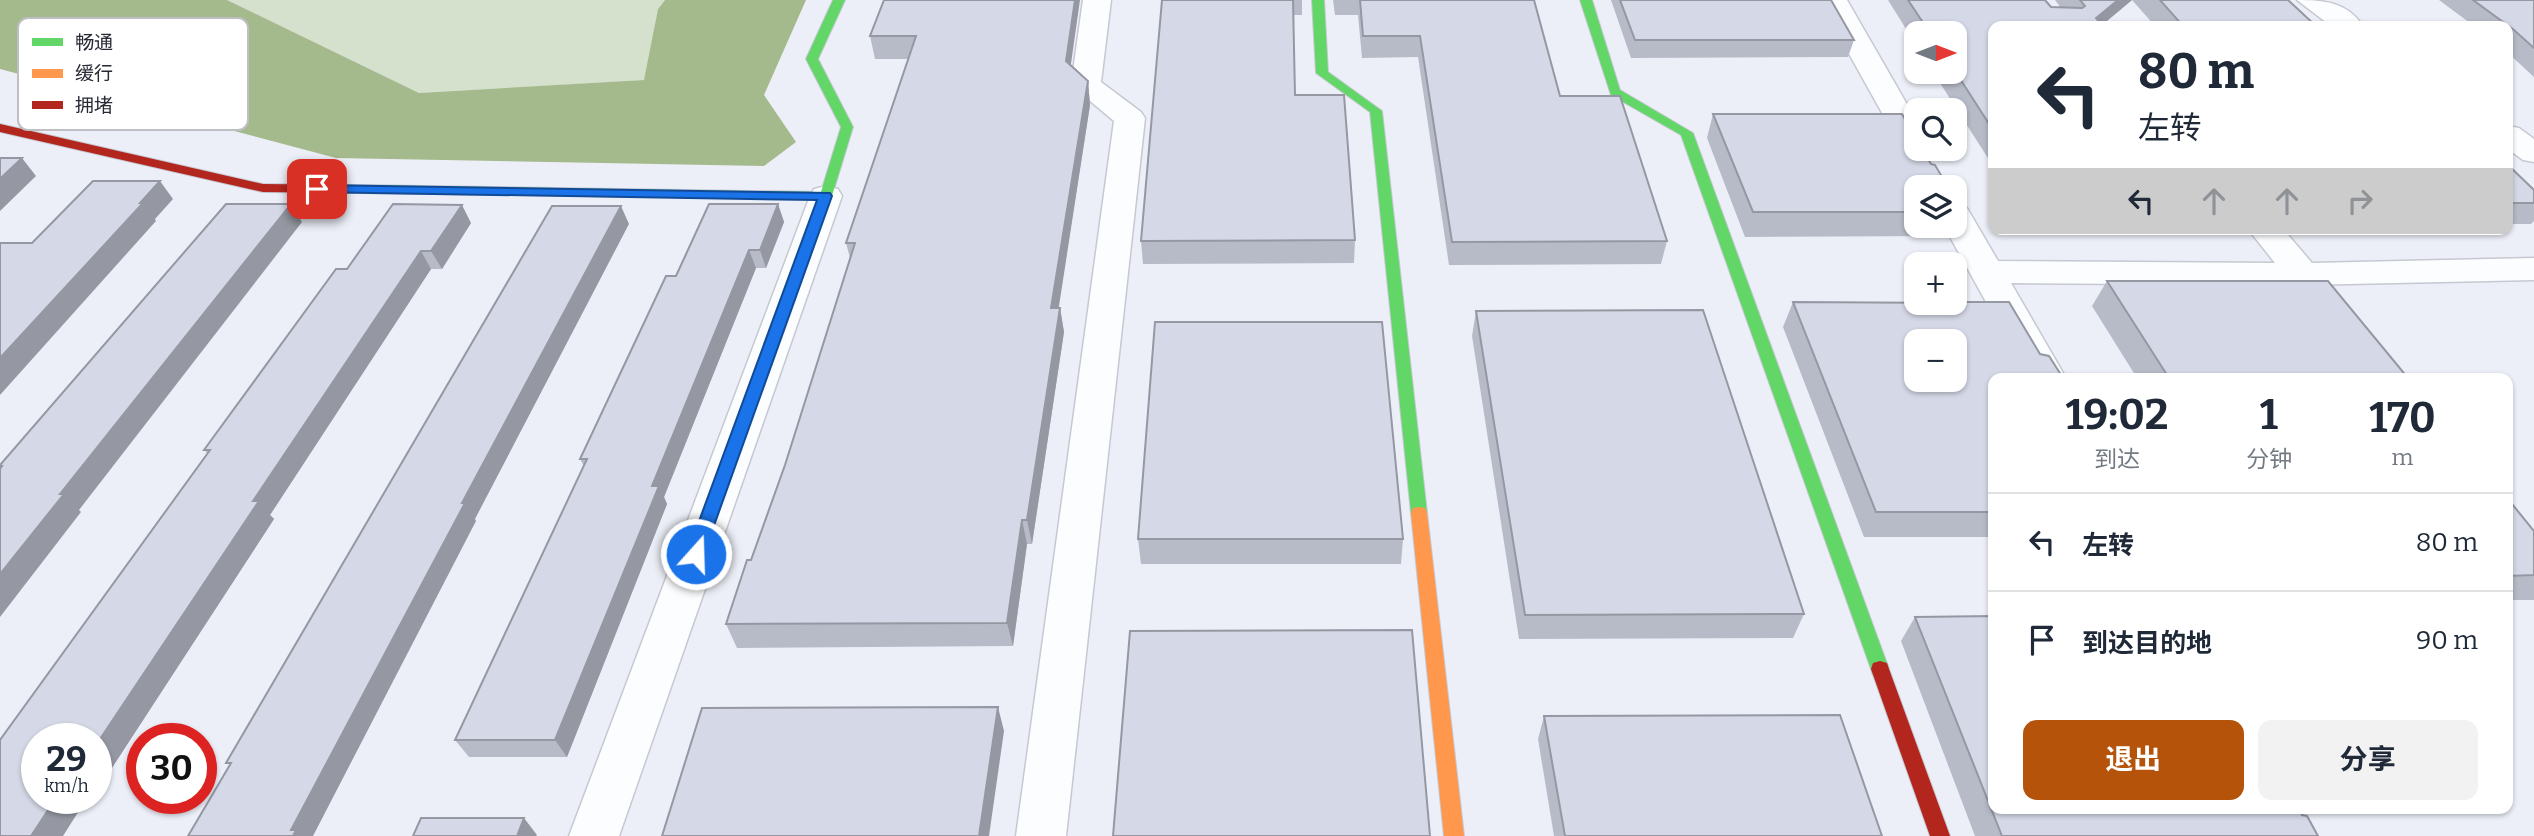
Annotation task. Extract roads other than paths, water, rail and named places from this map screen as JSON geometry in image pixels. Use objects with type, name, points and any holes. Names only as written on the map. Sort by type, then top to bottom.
[{"type":"street","points":[[594,836],[825,196],[847,127],[812,59],[839,0]]},
{"type":"street","points":[[1041,836],[1130,118],[1086,85],[1097,0]]},
{"type":"street","points":[[1318,0],[1322,73],[1376,111],[1454,836]]},
{"type":"street","points":[[1586,0],[1615,92],[1687,133],[1940,836]]},
{"type":"street","points":[[1833,0],[1904,126]]},
{"type":"street","points":[[2311,0],[2342,21]]},
{"type":"street","points":[[0,128],[263,188],[825,196]]},
{"type":"street","points":[[2513,138],[2534,153]]},
{"type":"street","points":[[2270,235],[2303,274]]},
{"type":"street","points":[[1967,236],[2044,373]]},
{"type":"street","points":[[1987,272],[2303,274],[2534,269]]}]
